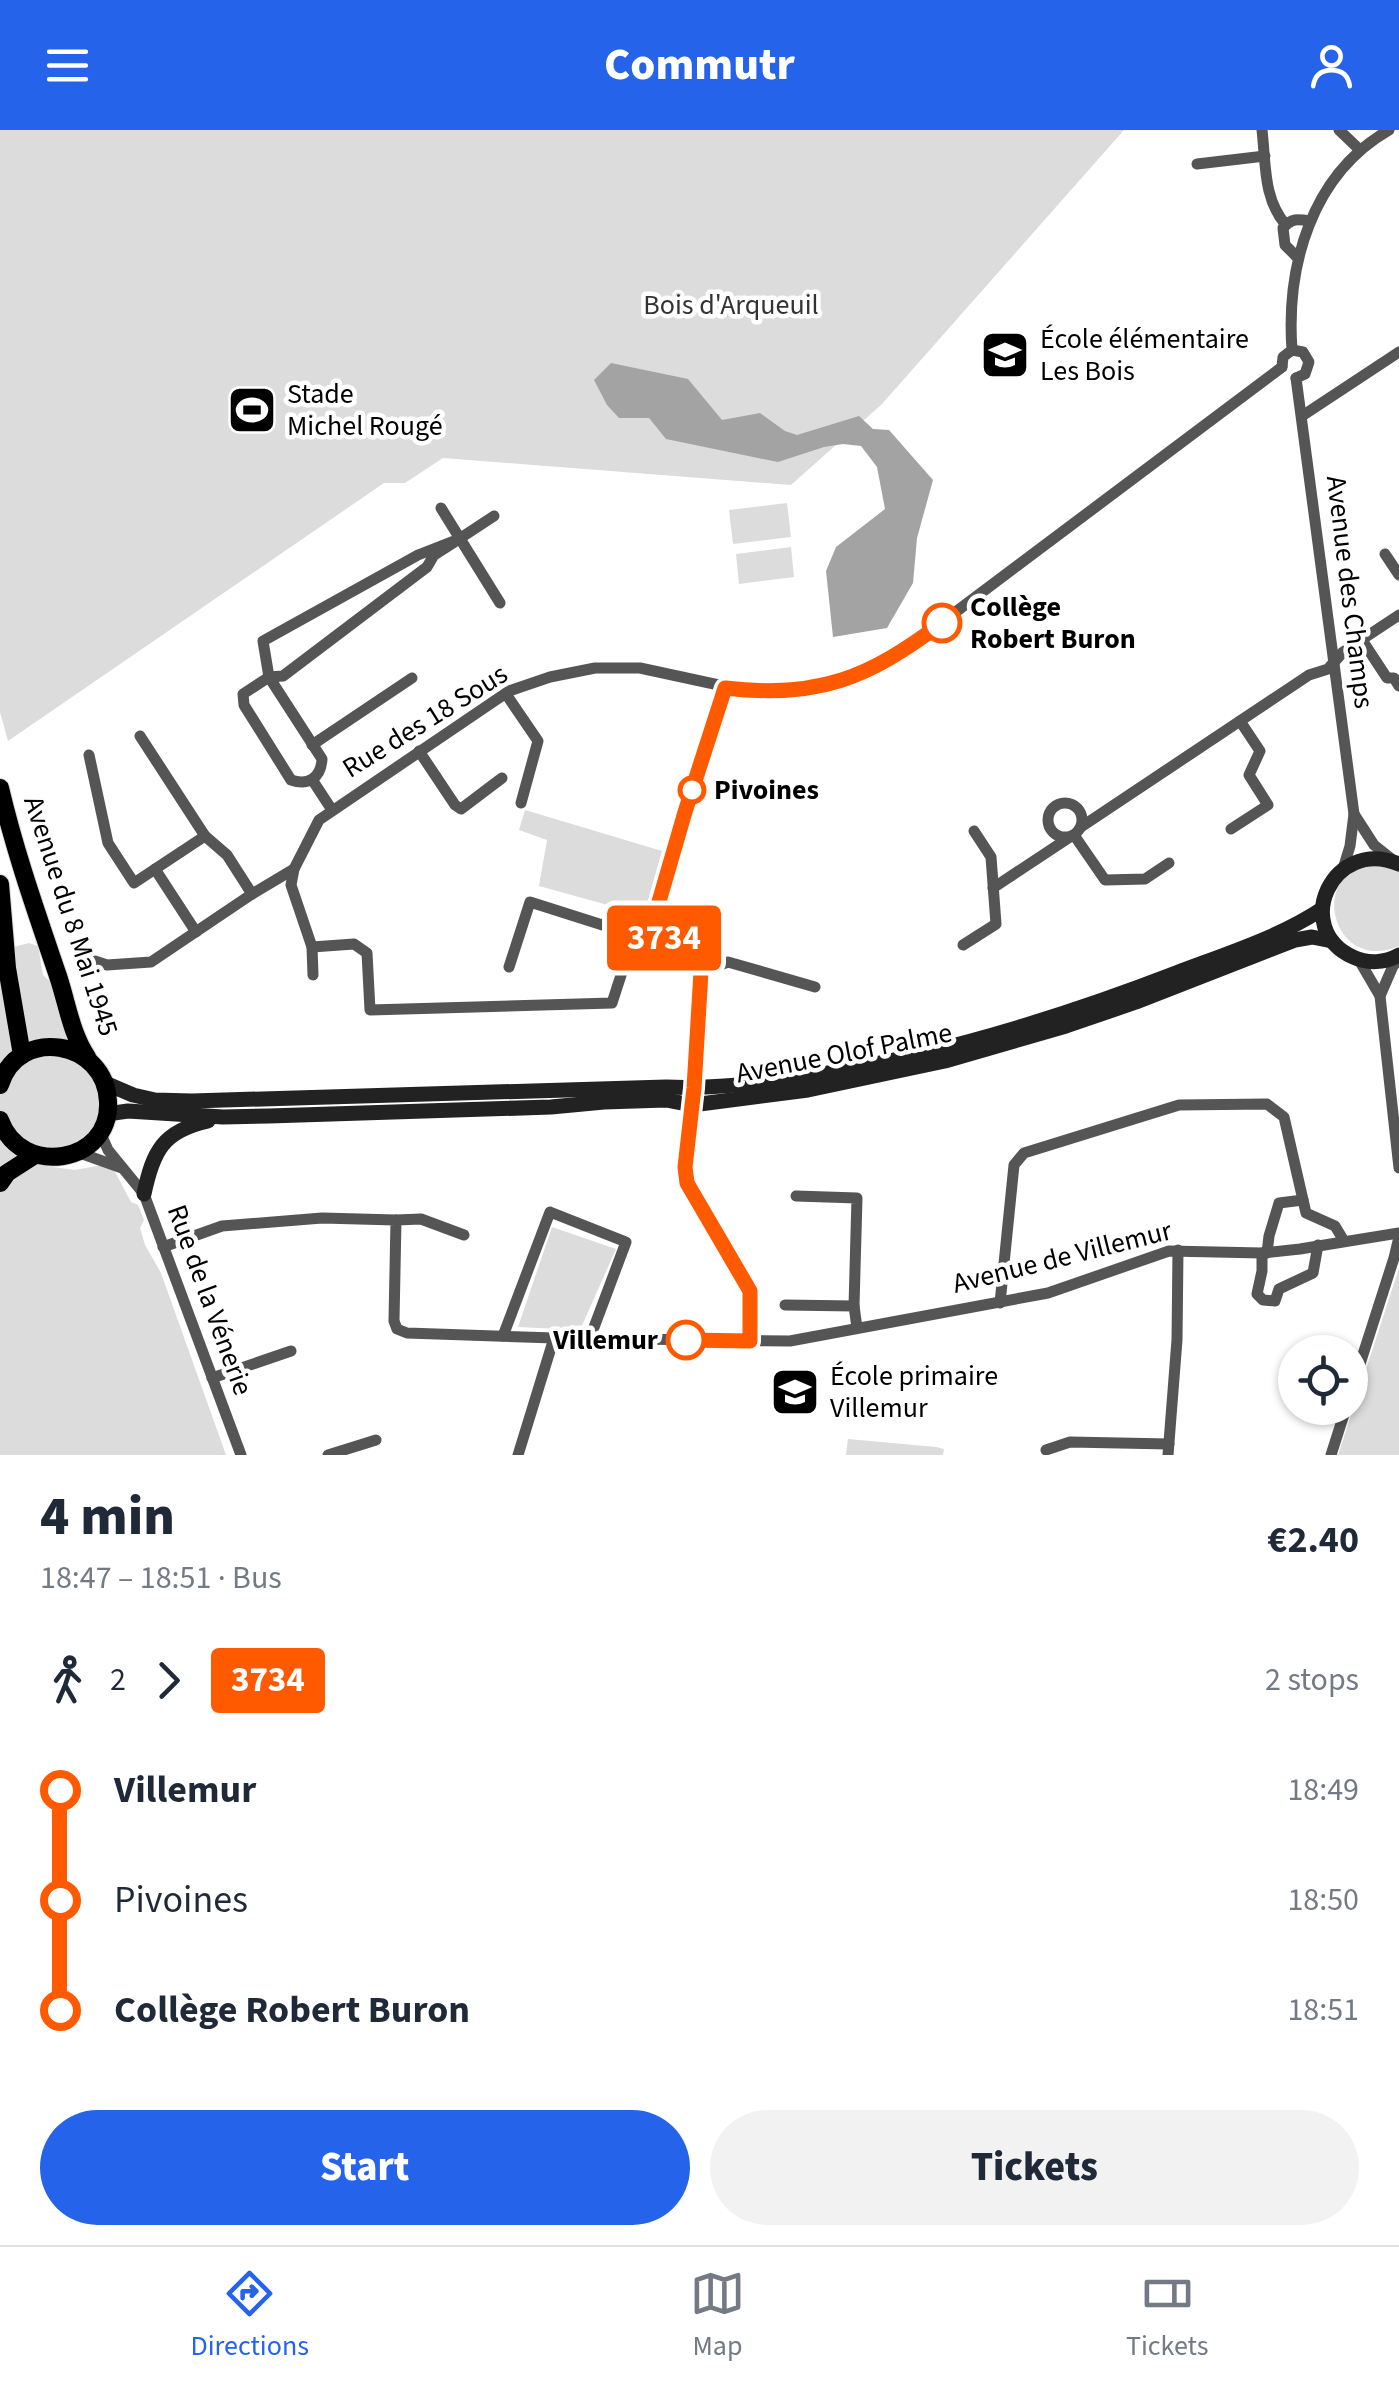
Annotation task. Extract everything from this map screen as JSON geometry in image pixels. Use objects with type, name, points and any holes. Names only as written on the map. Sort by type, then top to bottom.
[{"type":"main road","name":"Avenue du 8 Mai 1945","points":[[0,788],[22,873],[77,1042],[105,1083]]},
{"type":"main road","points":[[1398,864],[1380,858],[1364,859],[1343,869],[1326,892],[1322,909],[1324,926],[1344,952],[1358,960],[1375,962],[1399,958]]},
{"type":"main road","points":[[0,884],[22,1055]]},
{"type":"main road","name":"Avenue Olof Palme","points":[[107,1114],[128,1110],[223,1117],[551,1107],[666,1100],[852,1070],[1010,1031],[1112,998],[1290,928],[1322,909]]},
{"type":"main road","name":"Avenue Olof Palme","points":[[105,1083],[154,1100],[192,1101],[666,1087],[692,1096],[808,1090],[996,1048],[1084,1020],[1295,940],[1312,937],[1332,941]]},
{"type":"main road","points":[[0,1085],[8,1068],[22,1055],[38,1048],[58,1046],[74,1050],[90,1061]]},
{"type":"main road","points":[[1,1130],[35,1156],[50,1158],[77,1152],[100,1132],[107,1114],[105,1083]]},
{"type":"main road","points":[[144,1194],[155,1154],[173,1133],[223,1117]]},
{"type":"main road","points":[[0,1183],[7,1173],[35,1156]]},
{"type":"street","points":[[1262,130],[1270,202],[1286,224]]},
{"type":"street","points":[[1339,130],[1360,150]]},
{"type":"street","name":"Avenue des Champs","points":[[1343,869],[1354,814],[1296,378],[1305,374],[1309,362],[1303,352],[1292,350],[1290,299],[1297,257],[1310,221],[1339,173],[1360,150],[1389,130]]},
{"type":"street","points":[[1197,164],[1265,156]]},
{"type":"street","points":[[1297,257],[1285,245],[1283,228],[1298,219],[1310,221]]},
{"type":"street","points":[[1292,350],[1284,357],[1282,367],[1286,374],[1296,378]]},
{"type":"street","points":[[1302,416],[1399,352]]},
{"type":"street","name":"Rue des 18 Sous","points":[[294,869],[320,820],[332,810],[506,694],[550,677],[595,668],[640,668],[725,688],[796,691],[850,679],[885,662],[1282,367]]},
{"type":"street","points":[[440,508],[500,603]]},
{"type":"street","points":[[459,539],[418,555],[263,641],[268,677],[322,759],[322,769],[313,780],[302,784],[291,780],[244,705],[244,694],[268,677],[283,676],[427,567],[434,555],[459,539],[494,516]]},
{"type":"street","points":[[1385,554],[1399,574]]},
{"type":"street","points":[[993,888],[1309,675],[1328,669],[1344,652],[1399,615]]},
{"type":"street","points":[[1362,640],[1387,678],[1394,678],[1399,686]]},
{"type":"street","points":[[312,744],[412,678]]},
{"type":"street","points":[[654,930],[685,812],[725,688]]},
{"type":"street","points":[[506,694],[538,742],[521,803]]},
{"type":"street","points":[[1231,829],[1268,805],[1248,775],[1260,750],[1240,721]]},
{"type":"street","points":[[140,736],[205,836],[227,854],[252,894]]},
{"type":"street","points":[[419,752],[455,806],[462,809],[502,778]]},
{"type":"street","points":[[89,755],[108,843],[134,883],[205,836]]},
{"type":"street","points":[[313,780],[332,810]]},
{"type":"street","points":[[1354,814],[1374,845],[1398,864]]},
{"type":"street","points":[[963,945],[996,924],[991,857],[974,832]]},
{"type":"street","points":[[1075,833],[1105,880],[1145,879],[1170,863]]},
{"type":"street","points":[[155,868],[196,932]]},
{"type":"street","points":[[96,961],[151,962],[294,869]]},
{"type":"street","points":[[294,869],[291,885],[312,947],[313,975]]},
{"type":"street","points":[[509,967],[530,902],[634,935],[654,930]]},
{"type":"street","points":[[654,930],[686,954],[701,972],[685,1167],[687,1183],[750,1291],[750,1341]]},
{"type":"street","points":[[312,947],[354,944],[367,953],[370,1010],[594,1003],[612,1002],[634,935]]},
{"type":"street","points":[[1380,996],[1399,958]]},
{"type":"street","points":[[1358,960],[1380,996],[1399,1168]]},
{"type":"street","points":[[701,972],[728,962],[815,987]]},
{"type":"street","points":[[1000,1303],[1014,1165],[1024,1152],[1179,1105],[1267,1104],[1284,1117],[1306,1214],[1335,1226],[1344,1241]]},
{"type":"street","name":"Rue de la Vénerie","points":[[100,1132],[108,1150],[144,1194],[242,1455]]},
{"type":"street","points":[[77,1152],[122,1168]]},
{"type":"street","points":[[796,1196],[857,1198],[857,1328]]},
{"type":"street","points":[[1303,1200],[1279,1203],[1257,1294],[1263,1300],[1275,1300],[1279,1289],[1313,1273],[1318,1245]]},
{"type":"street","points":[[503,1336],[550,1212],[626,1242],[590,1338]]},
{"type":"street","points":[[164,1247],[222,1226],[322,1218],[421,1219],[464,1235]]},
{"type":"street","name":"Avenue de Villemur","points":[[396,1220],[394,1322],[397,1329],[407,1334],[750,1341],[790,1341],[1000,1303],[1048,1292],[1168,1251],[1264,1253],[1399,1235]]},
{"type":"street","points":[[1368,1336],[1399,1235]]},
{"type":"street","points":[[1046,1450],[1070,1442],[1168,1450],[1177,1340],[1178,1250]]},
{"type":"street","points":[[785,1304],[854,1306]]},
{"type":"street","points":[[518,1455],[554,1338]]},
{"type":"street","points":[[212,1378],[291,1351]]},
{"type":"street","points":[[1330,1455],[1340,1425]]},
{"type":"street","points":[[328,1455],[376,1440]]},
{"type":"green space","name":"Bois d'Arqueuil","points":[[0,130],[1124,130],[882,404],[791,485],[443,458],[405,483],[384,483],[8,741],[0,712]]},
{"type":"green space","points":[[787,503],[791,537],[733,544],[729,510]]},
{"type":"green space","points":[[791,547],[794,577],[739,584],[736,554]]},
{"type":"green space","points":[[525,810],[662,851],[644,915],[539,886],[547,840],[519,830]]},
{"type":"green space","points":[[1365,866],[1399,868],[1399,946],[1377,951],[1359,947],[1345,936],[1337,921],[1334,904],[1338,888],[1348,874]]},
{"type":"green space","points":[[0,942],[1,950],[29,943],[38,946],[43,975],[55,986],[65,1033],[90,1061],[103,1103],[90,1137],[49,1154],[38,1165],[75,1170],[102,1165],[114,1170],[131,1202],[138,1205],[144,1220],[140,1228],[145,1245],[161,1273],[226,1455],[0,1455]]},
{"type":"green space","points":[[552,1227],[616,1249],[580,1330],[518,1327]]},
{"type":"green space","points":[[1399,1268],[1399,1455],[1338,1455],[1348,1425],[1368,1425],[1368,1363]]},
{"type":"green space","points":[[848,1439],[944,1449],[943,1455],[846,1455]]},
{"type":"shaded area","points":[[611,363],[688,379],[722,420],[760,413],[797,435],[859,416],[873,429],[889,430],[933,480],[917,538],[913,583],[887,628],[833,637],[826,571],[836,547],[885,509],[877,467],[861,446],[824,447],[778,462],[666,439],[649,418],[619,418],[607,405],[594,380]]},
{"type":"bus line","name":"3734","points":[[686,1340],[750,1341],[750,1291],[687,1183],[685,1167],[701,972],[686,954],[654,930],[685,812],[725,688],[796,691],[850,679],[885,662],[942,623]]},
{"type":"place","name":"École élémentaire Les Bois","points":[[1005,355]]},
{"type":"place","name":"Stade Michel Rougé","points":[[252,410]]},
{"type":"place","name":"Collège Robert Buron","points":[[942,623]]},
{"type":"place","name":"Pivoines","points":[[692,790]]},
{"type":"place","name":"Villemur","points":[[686,1340]]},
{"type":"place","name":"École primaire Villemur","points":[[795,1392]]}]
